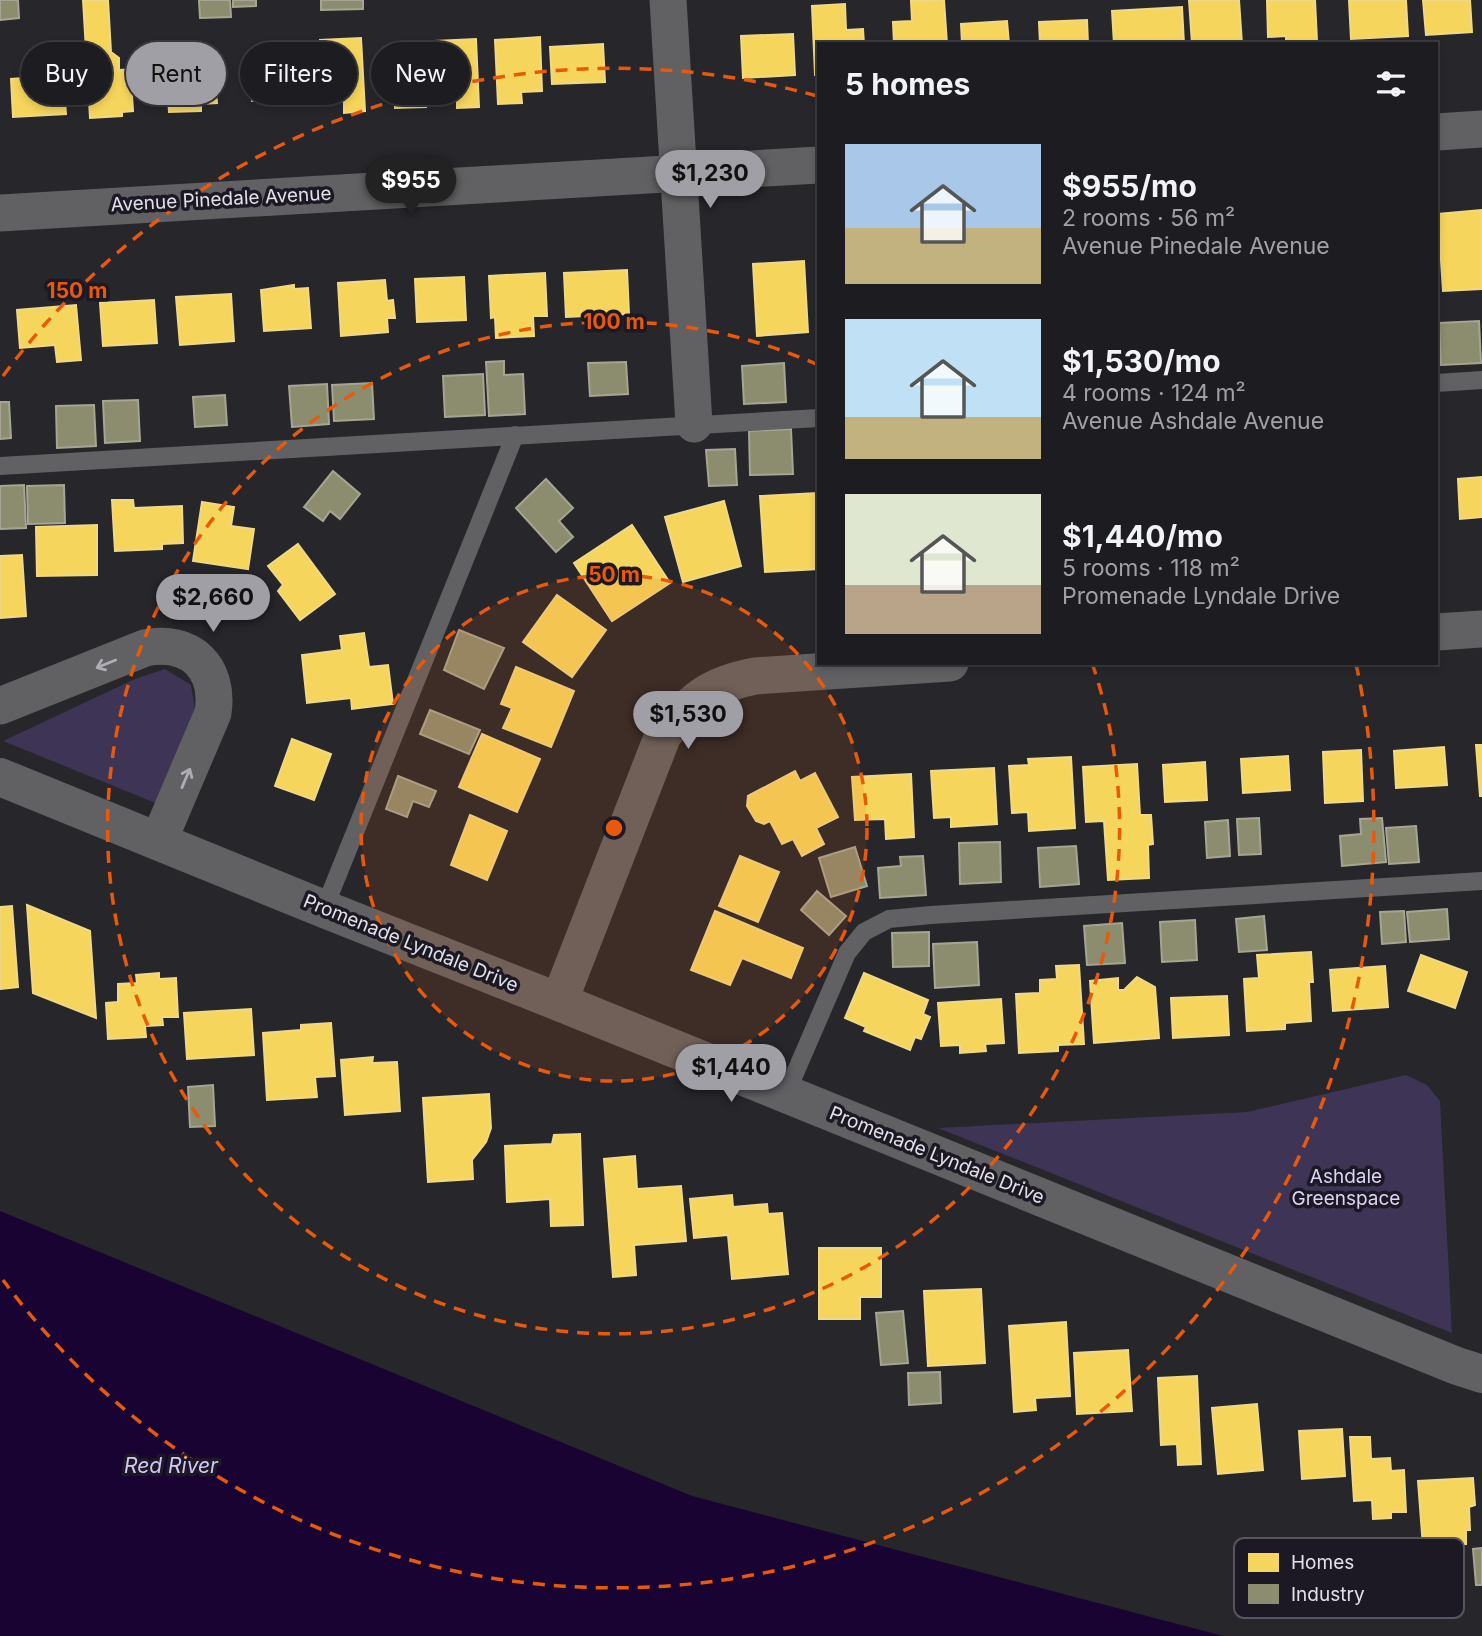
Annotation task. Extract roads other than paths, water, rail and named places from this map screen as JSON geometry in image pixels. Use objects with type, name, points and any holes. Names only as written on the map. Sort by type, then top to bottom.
[{"type":"street","points":[[668,0],[694,424]]},
{"type":"street","points":[[1438,132],[1482,130]]},
{"type":"street","name":"Avenue Pinedale Avenue","points":[[0,213],[817,165]]},
{"type":"street","points":[[1438,632],[1482,629]]},
{"type":"street","points":[[0,706],[145,648],[159,645],[173,647],[190,653],[201,662],[213,687],[213,713],[159,841]]},
{"type":"street","points":[[559,1002],[663,735],[684,709],[708,690],[731,680],[920,665]]},
{"type":"street","name":"Promenade Lyndale Drive","points":[[0,777],[1482,1374]]},
{"type":"lane","points":[[1438,383],[1482,380]]},
{"type":"lane","points":[[0,466],[817,418]]},
{"type":"lane","points":[[324,909],[515,435]]},
{"type":"lane","points":[[786,1094],[847,953],[864,932],[889,919],[1482,881]]},
{"type":"water","name":"Red River","points":[[0,1211],[692,1496],[1223,1636],[0,1636]]},
{"type":"park label","name":"Ashdale Greenspace","points":[[1346,1187]]}]
